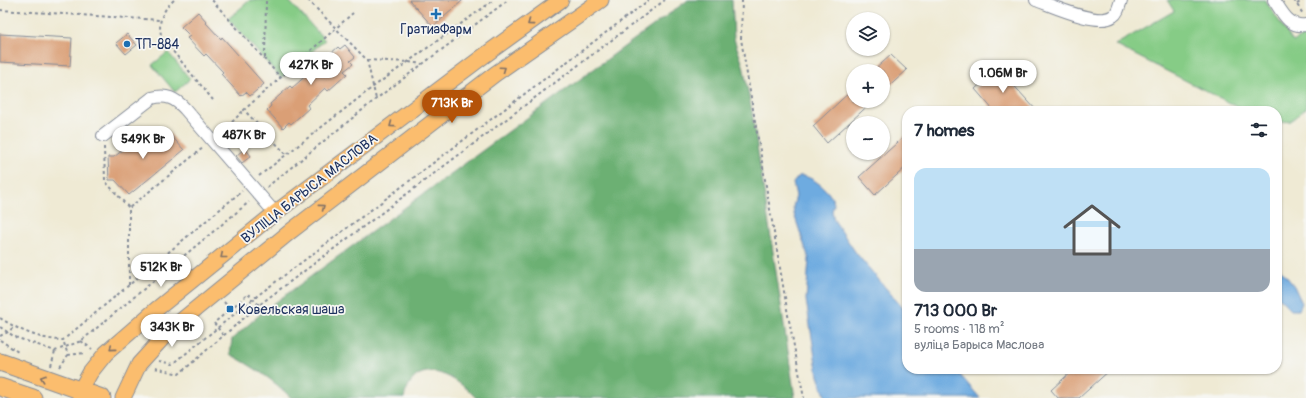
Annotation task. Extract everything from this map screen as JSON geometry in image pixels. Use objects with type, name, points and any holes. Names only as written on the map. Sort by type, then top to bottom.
[{"type":"highway","points":[[0,362],[80,394],[102,398]]},
{"type":"highway","points":[[0,386],[33,398]]},
{"type":"main road","name":"ВУЛІЦА БАРЫСА МАСЛОВА","points":[[80,394],[90,373],[106,353],[275,214],[481,58],[561,0]]},
{"type":"main road","name":"ВУЛІЦА БАРЫСА МАСЛОВА","points":[[123,398],[137,367],[149,363],[171,329],[291,231],[496,74],[601,0]]},
{"type":"lane","points":[[1042,1],[1091,19],[1101,20],[1109,18],[1115,14],[1121,0]]},
{"type":"lane","points":[[1274,0],[1288,20],[1298,25],[1306,25]]},
{"type":"lane","points":[[103,136],[152,98],[159,96],[168,97],[178,102],[275,214]]},
{"type":"path","points":[[174,0],[165,10],[160,20],[160,32],[164,43],[213,100]]},
{"type":"path","points":[[213,0],[281,78]]},
{"type":"path","points":[[264,59],[266,0]]},
{"type":"path","points":[[308,0],[367,60],[376,99]]},
{"type":"path","points":[[0,327],[15,336],[55,351],[81,341],[258,194],[376,99],[508,0]]},
{"type":"path","points":[[149,363],[173,364],[253,299],[649,0]]},
{"type":"path","points":[[742,0],[741,39],[788,316],[804,398]]},
{"type":"path","points":[[1294,0],[1306,18]]},
{"type":"path","points":[[1296,4],[1303,0]]},
{"type":"path","points":[[149,363],[179,374],[260,305],[662,1]]},
{"type":"path","points":[[0,10],[160,20]]},
{"type":"path","points":[[232,122],[353,13]]},
{"type":"path","points":[[367,60],[422,64]]},
{"type":"path","points":[[244,110],[286,154]]},
{"type":"path","points":[[103,136],[105,182],[130,208],[129,285]]},
{"type":"path","points":[[130,208],[211,140]]},
{"type":"path","points":[[223,335],[214,323],[248,294],[260,305]]},
{"type":"path","points":[[0,336],[14,327]]},
{"type":"path","points":[[63,340],[68,355]]},
{"type":"path","points":[[81,341],[94,350],[106,353]]},
{"type":"path","points":[[57,371],[68,355],[84,353]]},
{"type":"green space","points":[[250,0],[288,0],[325,40],[281,78],[228,19]]},
{"type":"green space","points":[[688,0],[732,0],[734,39],[743,65],[752,112],[795,398],[476,398],[457,382],[447,376],[436,372],[426,372],[417,376],[409,384],[404,398],[291,398],[262,374],[230,354],[232,339],[265,310]]},
{"type":"green space","points":[[1167,0],[1265,0],[1293,42],[1306,34],[1306,108],[1291,121],[1282,122],[1282,106],[1236,106],[1115,45],[1174,11]]},
{"type":"green space","points":[[168,52],[190,79],[175,92],[152,65]]},
{"type":"water","points":[[799,176],[804,176],[815,181],[825,189],[834,204],[832,211],[834,220],[856,253],[902,307],[902,374],[959,374],[980,398],[826,398],[818,376],[806,300],[809,259],[794,214],[793,207],[796,196],[793,183]]},
{"type":"water","points":[[1282,271],[1294,286],[1302,303],[1299,310],[1291,310],[1282,300]]},
{"type":"building","points":[[409,0],[463,0],[433,27]]},
{"type":"building","points":[[198,12],[207,22],[206,23],[221,39],[222,37],[264,84],[250,96],[246,92],[241,96],[221,74],[223,72],[206,54],[204,56],[187,38],[190,36],[181,27]]},
{"type":"building","points":[[0,34],[72,38],[70,66],[0,62]]},
{"type":"building","name":"ТП-884","points":[[127,34],[137,45],[126,54],[116,43]]},
{"type":"building","points":[[345,45],[355,57],[350,61],[353,64],[344,71],[347,74],[328,91],[325,88],[307,105],[309,108],[291,124],[289,122],[283,128],[267,110],[271,106],[270,104],[290,86],[292,88],[309,73],[307,70],[327,52],[329,55],[338,47],[340,49]]},
{"type":"building","points":[[891,55],[907,70],[890,86],[890,64],[881,64]]},
{"type":"building","points":[[998,68],[1032,106],[990,106],[975,89]]},
{"type":"building","points":[[846,95],[846,108],[865,108],[857,116],[846,116],[846,126],[827,143],[813,126]]},
{"type":"building","points":[[147,131],[168,132],[184,150],[129,195],[115,180],[109,180],[108,157],[114,157]]},
{"type":"building","points":[[902,138],[902,171],[875,195],[859,177],[878,160],[890,160],[890,149]]},
{"type":"building","points":[[245,148],[251,156],[242,163],[236,156]]},
{"type":"building","points":[[1069,374],[1105,374],[1079,398],[1058,398],[1051,390]]},
{"type":"place","name":"ГратиаФарм","points":[[436,14]]},
{"type":"place","name":"ТП-884","points":[[127,44]]},
{"type":"place","name":"Ковельская шаша","points":[[230,309]]}]
